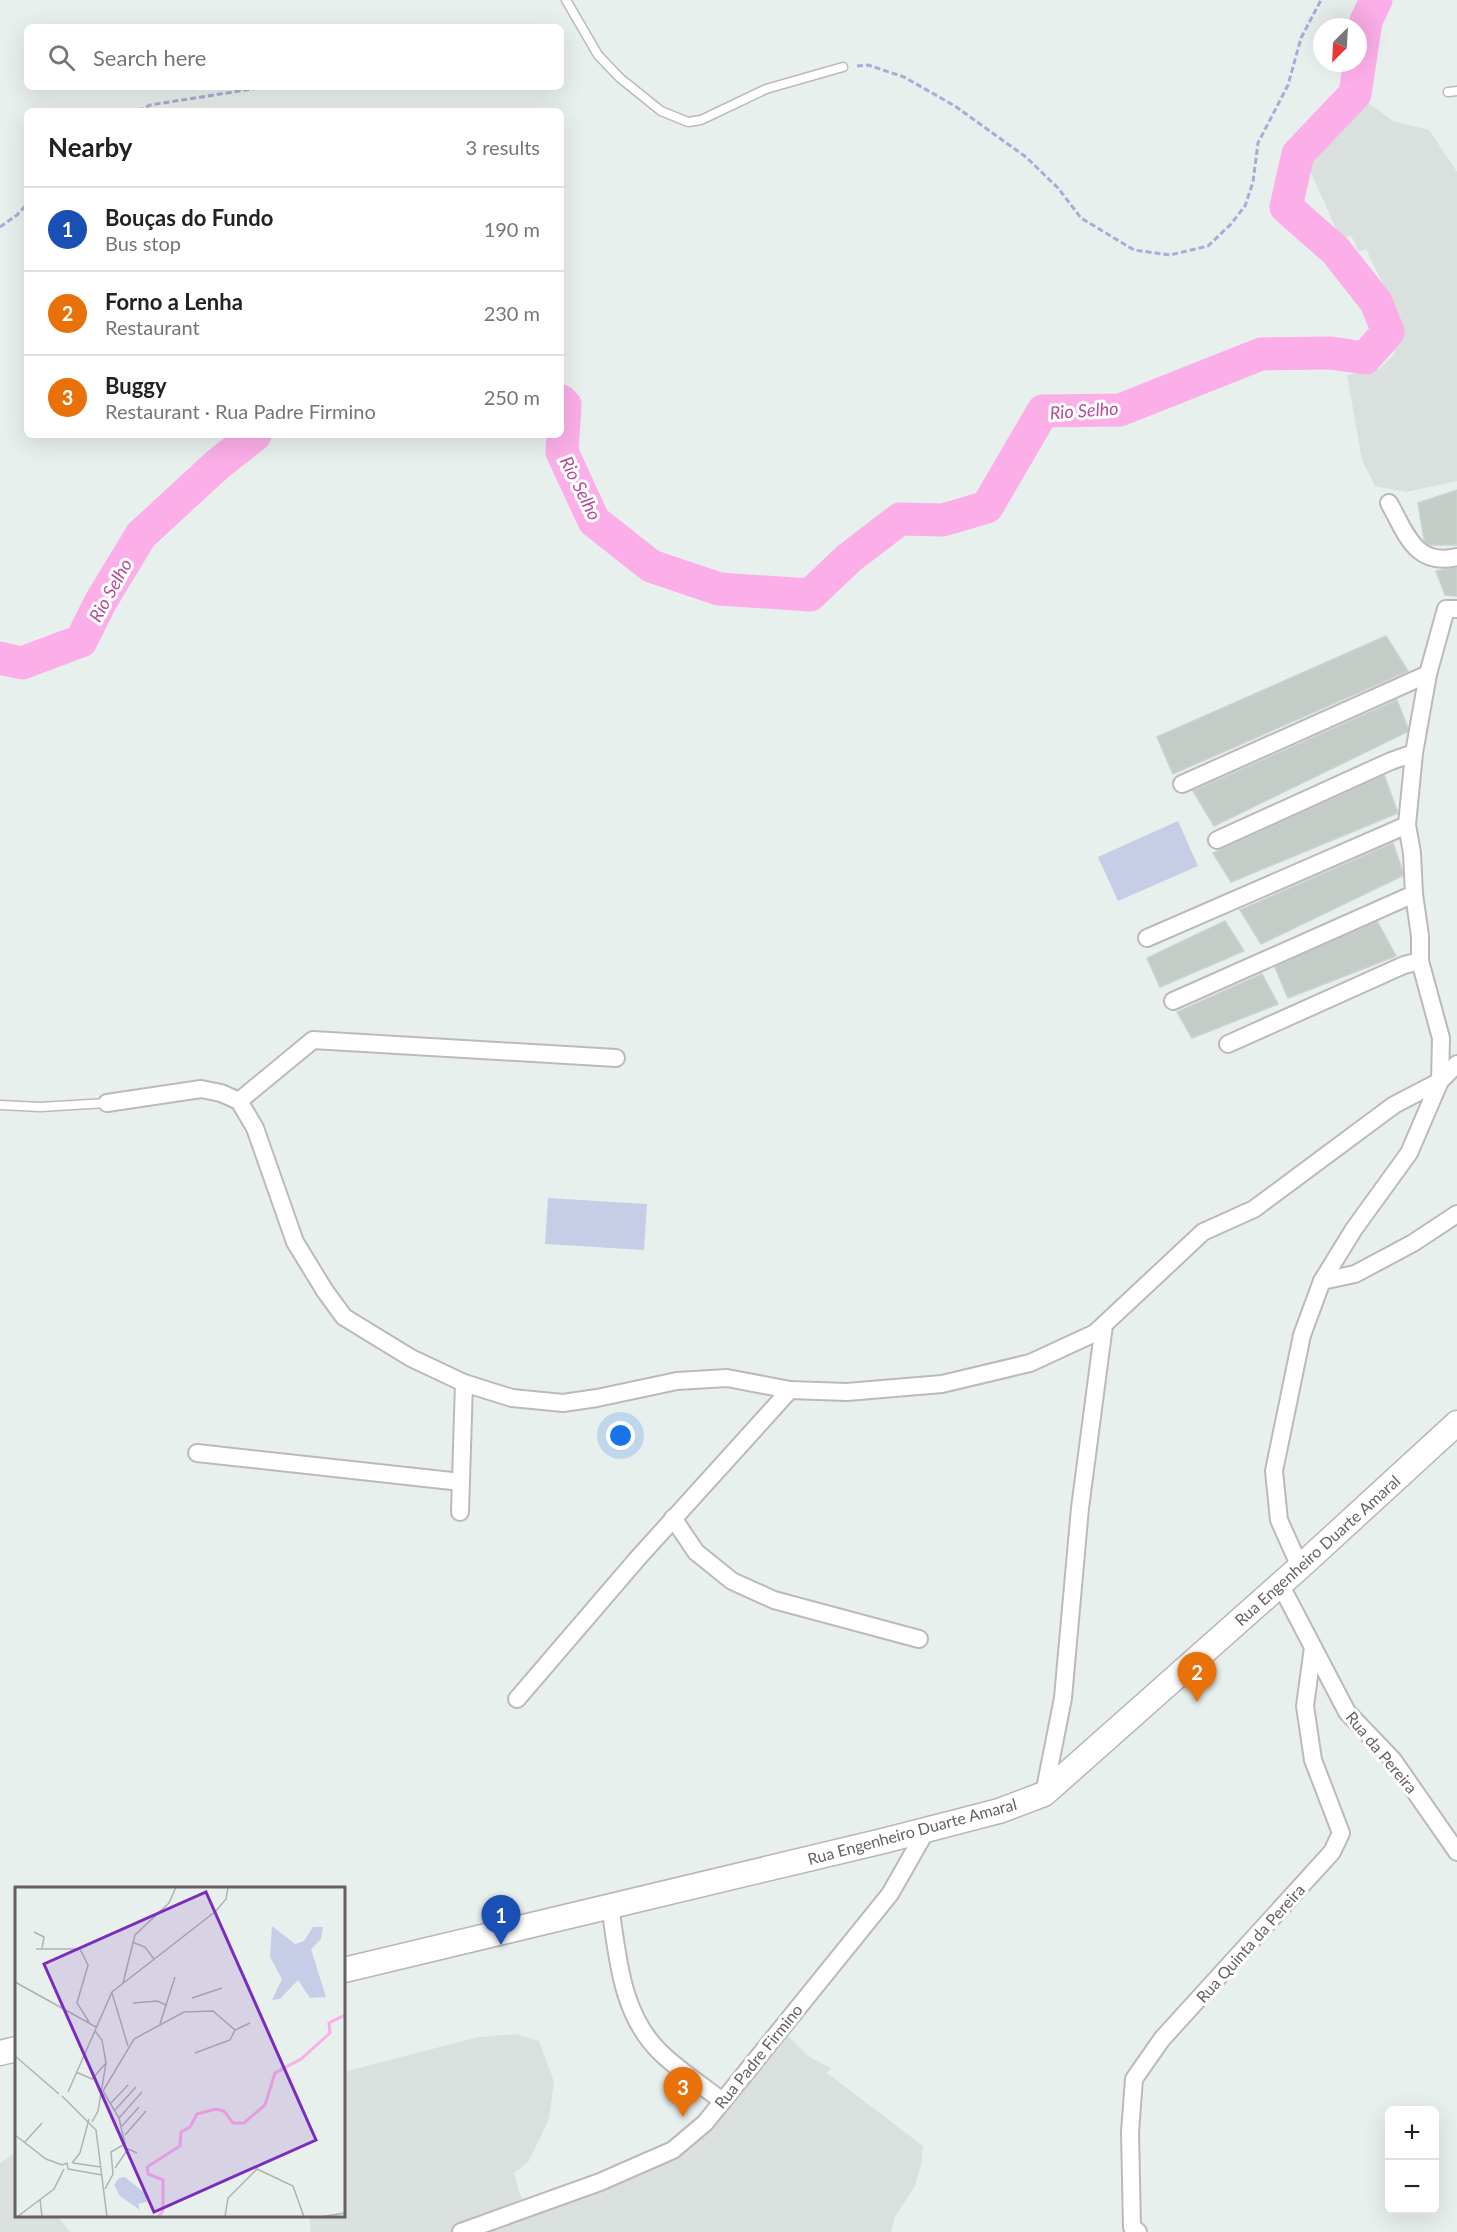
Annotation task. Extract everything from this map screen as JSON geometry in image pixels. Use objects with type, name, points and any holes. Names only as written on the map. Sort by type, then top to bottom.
[{"type":"main road","name":"Rua Engenheiro Duarte Amaral","points":[[345,1970],[927,1829],[999,1810],[1044,1794],[1300,1568],[1457,1423]]},
{"type":"main road","points":[[0,2053],[15,2049]]},
{"type":"street","points":[[1389,503],[1415,549],[1425,556],[1448,559],[1457,557]]},
{"type":"street","points":[[1300,1568],[1279,1520],[1274,1471],[1302,1335],[1322,1281],[1354,1229],[1409,1153],[1440,1081],[1441,1038],[1420,961],[1420,936],[1407,825],[1414,753],[1428,674],[1446,609],[1457,609]]},
{"type":"street","points":[[1182,784],[1428,674]]},
{"type":"street","points":[[1217,840],[1391,761],[1414,753]]},
{"type":"street","points":[[1148,938],[1407,825]]},
{"type":"street","points":[[1173,1001],[1414,894]]},
{"type":"street","points":[[1228,1044],[1404,965],[1420,961]]},
{"type":"street","points":[[239,1101],[313,1040],[616,1058]]},
{"type":"street","points":[[107,1103],[201,1089],[221,1093],[239,1101],[255,1128],[295,1242],[344,1317],[411,1358],[464,1383],[512,1398],[563,1404],[677,1381],[701,1379],[727,1378],[790,1390],[847,1392],[942,1384],[1030,1363],[1095,1333],[1203,1232],[1254,1209],[1394,1105],[1440,1081],[1457,1064]]},
{"type":"street","points":[[1322,1281],[1355,1274],[1413,1243],[1457,1214]]},
{"type":"street","points":[[1044,1794],[1063,1698],[1080,1508],[1104,1325]]},
{"type":"street","points":[[460,1512],[464,1383]]},
{"type":"street","points":[[517,1699],[673,1518],[790,1390]]},
{"type":"street","points":[[196,1453],[461,1482]]},
{"type":"street","points":[[673,1518],[696,1552],[732,1581],[774,1600],[919,1639]]},
{"type":"street","name":"Rua da Pereira","points":[[1280,1584],[1347,1712],[1393,1760],[1457,1852]]},
{"type":"street","name":"Rua Quinta da Pereira","points":[[1138,2232],[1132,2227],[1130,2132],[1134,2079],[1162,2039],[1332,1852],[1341,1833],[1313,1760],[1311,1749],[1305,1706],[1313,1647]]},
{"type":"street","name":"Rua Padre Firmino","points":[[461,2232],[600,2182],[673,2150],[705,2123],[890,1894],[927,1829]]},
{"type":"street","points":[[610,1906],[629,2008],[638,2025],[660,2052],[722,2101]]},
{"type":"lane","points":[[566,0],[598,55],[620,78],[661,111],[688,122],[701,120],[766,89],[843,67]]},
{"type":"lane","points":[[0,1105],[40,1107],[107,1103]]},
{"type":"path","points":[[843,67],[868,65],[904,77],[955,105],[1026,157],[1058,188],[1081,218],[1134,250],[1170,255],[1208,246],[1231,224],[1245,206],[1253,182],[1258,143],[1288,85],[1301,38],[1321,0]]},
{"type":"path","points":[[144,108],[150,105],[247,90]]},
{"type":"path","points":[[0,227],[24,207]]},
{"type":"shaded area","points":[[1363,99],[1393,121],[1429,130],[1457,172],[1457,481],[1406,492],[1375,486],[1362,460],[1347,375],[1379,369],[1394,355],[1398,325],[1401,321],[1366,249],[1359,252],[1351,235],[1341,240],[1306,161],[1315,141],[1342,114]]},
{"type":"shaded area","points":[[1178,821],[1198,866],[1118,901],[1098,857]]},
{"type":"shaded area","points":[[548,1198],[647,1204],[644,1250],[545,1244]]},
{"type":"shaded area","points":[[783,2031],[808,2056],[831,2068],[827,2073],[923,2146],[915,2186],[895,2217],[891,2232],[311,2232],[309,2217],[345,2217],[345,2072],[478,2037],[516,2034],[539,2041],[554,2082],[549,2119],[529,2161],[514,2173],[526,2205],[663,2152],[692,2132]]},
{"type":"shaded area","points":[[13,2154],[15,2157],[15,2217],[59,2217],[70,2232],[0,2232],[0,2163]]},
{"type":"building","points":[[1457,490],[1457,545],[1425,545],[1418,503]]},
{"type":"building","points":[[1457,567],[1457,596],[1445,595],[1436,571]]},
{"type":"building","points":[[1386,636],[1408,671],[1173,774],[1157,737]]},
{"type":"building","points":[[1397,700],[1409,731],[1214,826],[1193,791]]},
{"type":"building","points":[[1384,775],[1398,813],[1231,882],[1213,853]]},
{"type":"building","points":[[1393,843],[1404,875],[1261,944],[1240,910]]},
{"type":"building","points":[[1225,921],[1244,951],[1160,987],[1147,958]]},
{"type":"building","points":[[1377,921],[1396,956],[1288,998],[1274,965]]},
{"type":"building","points":[[1262,974],[1278,1004],[1192,1038],[1177,1012]]},
{"type":"waterway","name":"Rio Selho","points":[[563,438],[562,452],[594,521],[651,566],[719,589],[810,595],[849,558],[900,519],[943,520],[987,507],[1043,411],[1120,410],[1261,354],[1331,353],[1365,358],[1388,332],[1376,302],[1336,251],[1286,207],[1298,154],[1355,94],[1366,21],[1376,0]]},
{"type":"waterway","name":"Rio Selho","points":[[564,404],[564,421]]},
{"type":"waterway","name":"Rio Selho","points":[[0,658],[22,663],[81,641],[101,601],[141,535],[217,465],[251,438]]},
{"type":"place","name":"Forno a Lenha","points":[[1197,1702]]},
{"type":"place","name":"Bouças do Fundo","points":[[501,1945]]},
{"type":"place","name":"Buggy","points":[[683,2117]]}]
